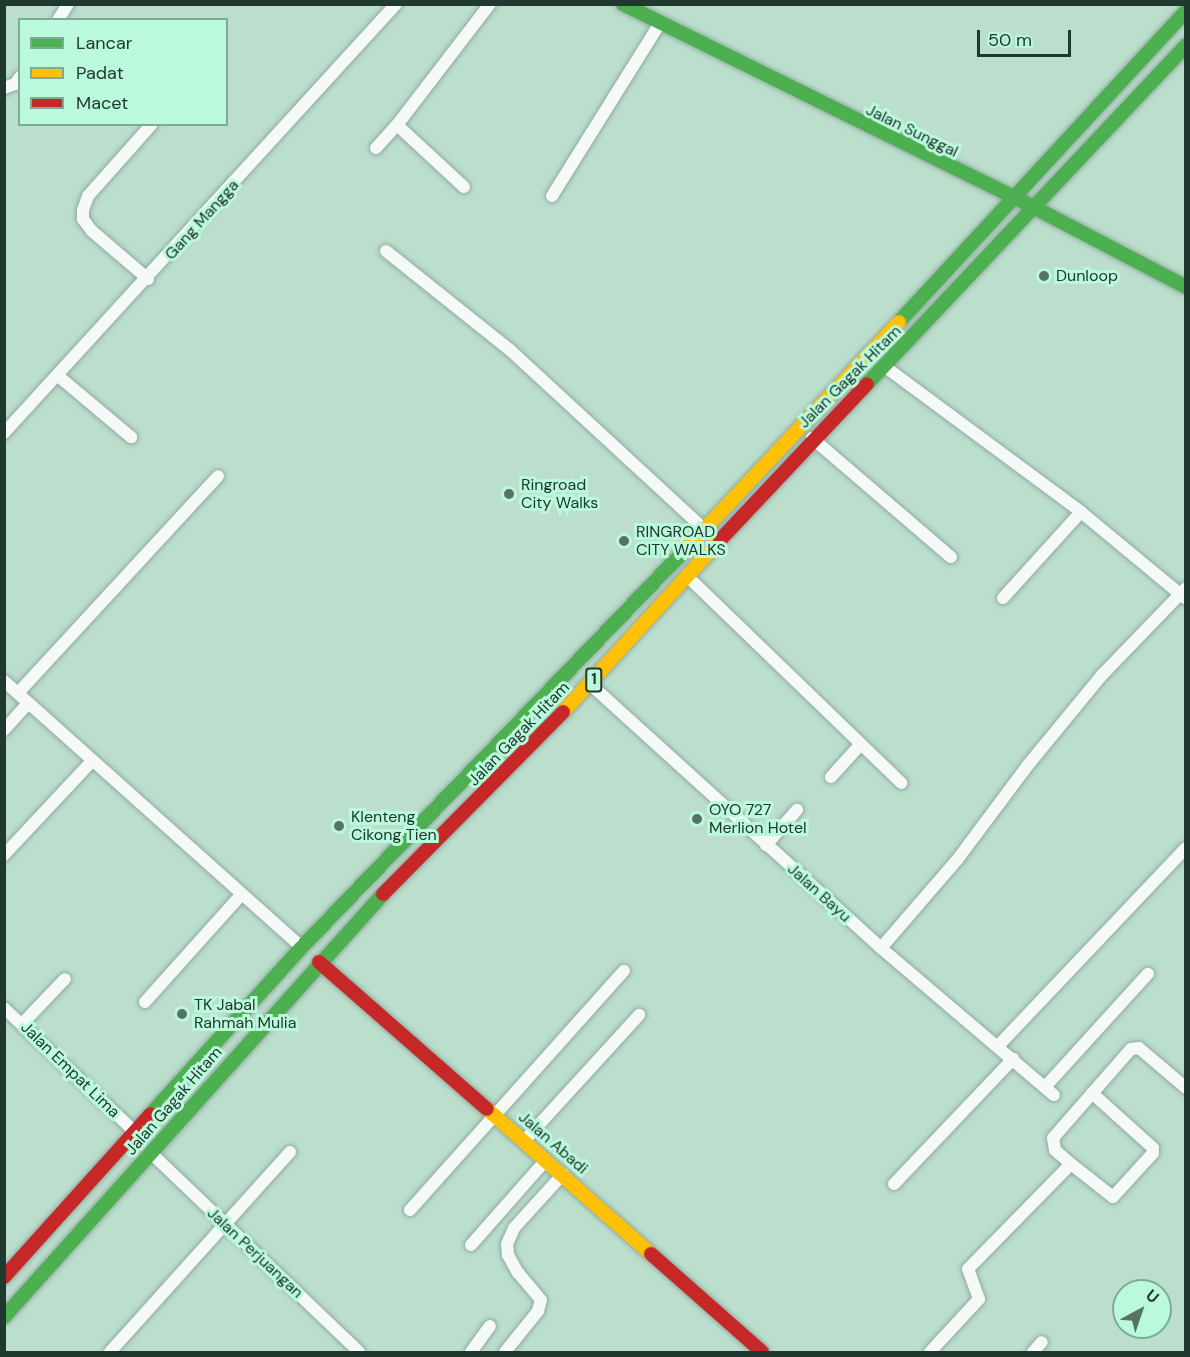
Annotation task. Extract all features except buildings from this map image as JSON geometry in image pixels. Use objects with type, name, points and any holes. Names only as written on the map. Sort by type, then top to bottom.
[{"type":"main road","name":"Jalan Sunggal","points":[[623,4],[945,166],[1016,198],[1185,287]]},
{"type":"main road","name":"Jalan Gagak Hitam","points":[[4,1277],[302,947],[704,528],[1016,198],[1185,11]]},
{"type":"main road","name":"Jalan Gagak Hitam","points":[[4,1317],[319,962],[590,684],[812,438],[1035,208],[1185,45]]},
{"type":"main road","points":[[454,790],[471,807]]},
{"type":"main road","name":"Jalan Abadi","points":[[319,962],[563,1174],[762,1353]]},
{"type":"street","points":[[59,18],[68,4]]},
{"type":"street","name":"Gang Mangga","points":[[4,433],[148,279],[396,4]]},
{"type":"street","points":[[376,148],[490,4]]},
{"type":"street","points":[[552,196],[660,23]]},
{"type":"street","points":[[4,88],[15,84],[18,80]]},
{"type":"street","points":[[397,124],[464,186]]},
{"type":"street","points":[[148,279],[92,231],[83,219],[83,210],[88,196],[150,126]]},
{"type":"street","points":[[386,251],[493,336],[704,528]]},
{"type":"street","points":[[881,948],[957,860],[1028,765],[1102,675],[1184,593],[1081,512],[884,366]]},
{"type":"street","points":[[57,375],[130,436]]},
{"type":"street","points":[[812,438],[951,557]]},
{"type":"street","points":[[18,693],[218,476]]},
{"type":"street","points":[[1003,598],[1081,512]]},
{"type":"street","points":[[687,576],[902,783]]},
{"type":"street","points":[[4,681],[302,947]]},
{"type":"street","name":"Jalan Bayu","points":[[590,684],[881,948],[1049,1091],[1148,974]]},
{"type":"street","points":[[4,730],[28,703]]},
{"type":"street","points":[[831,777],[860,745]]},
{"type":"street","points":[[4,855],[92,760]]},
{"type":"street","points":[[766,845],[797,810]]},
{"type":"street","points":[[998,1046],[1185,848]]},
{"type":"street","points":[[145,1002],[242,894]]},
{"type":"street","points":[[410,1210],[624,971]]},
{"type":"street","points":[[22,1024],[65,978]]},
{"type":"street","name":"Jalan Empat Lima","points":[[4,1008],[136,1133]]},
{"type":"street","points":[[524,1141],[639,1015]]},
{"type":"street","points":[[1092,1094],[1153,1148],[1153,1153],[1113,1197],[1055,1150],[1053,1138],[1092,1094],[1135,1047],[1185,1088]]},
{"type":"street","points":[[894,1184],[1013,1059]]},
{"type":"street","points":[[110,1353],[290,1152]]},
{"type":"street","name":"Jalan Perjuangan","points":[[151,1153],[359,1353]]},
{"type":"street","points":[[471,1245],[546,1160]]},
{"type":"street","points":[[930,1353],[979,1299],[968,1269],[1071,1164]]},
{"type":"street","points":[[506,1353],[538,1311],[541,1300],[518,1273],[508,1255],[507,1244],[514,1228],[563,1174]]},
{"type":"street","points":[[471,1353],[490,1326]]},
{"type":"street","points":[[1033,1353],[1042,1342]]},
{"type":"traffic: fast","points":[[623,4],[1016,198],[1186,287]]},
{"type":"traffic: fast","points":[[899,322],[1186,11]]},
{"type":"traffic: fast","points":[[867,384],[1186,45]]},
{"type":"traffic: fast","points":[[151,1114],[302,947],[684,551]]},
{"type":"traffic: fast","points":[[4,1317],[383,894]]},
{"type":"traffic: slow","points":[[684,551],[899,322]]},
{"type":"traffic: slow","points":[[563,712],[720,540]]},
{"type":"traffic: slow","points":[[487,1109],[651,1254]]},
{"type":"traffic: jam","points":[[720,540],[867,384]]},
{"type":"traffic: jam","points":[[383,894],[563,712]]},
{"type":"traffic: jam","points":[[319,962],[487,1109]]},
{"type":"traffic: jam","points":[[4,1277],[151,1114]]},
{"type":"traffic: jam","points":[[651,1254],[762,1352]]},
{"type":"place","name":"Dunloop","points":[[1044,276]]},
{"type":"place","name":"Ringroad City Walks","points":[[509,494]]},
{"type":"place","name":"RINGROAD CITY WALKS","points":[[624,541]]},
{"type":"place","name":"OYO 727 Merlion Hotel","points":[[697,819]]},
{"type":"place","name":"Klenteng Cikong Tien","points":[[339,826]]},
{"type":"place","name":"TK Jabal Rahmah Mulia","points":[[182,1014]]}]
